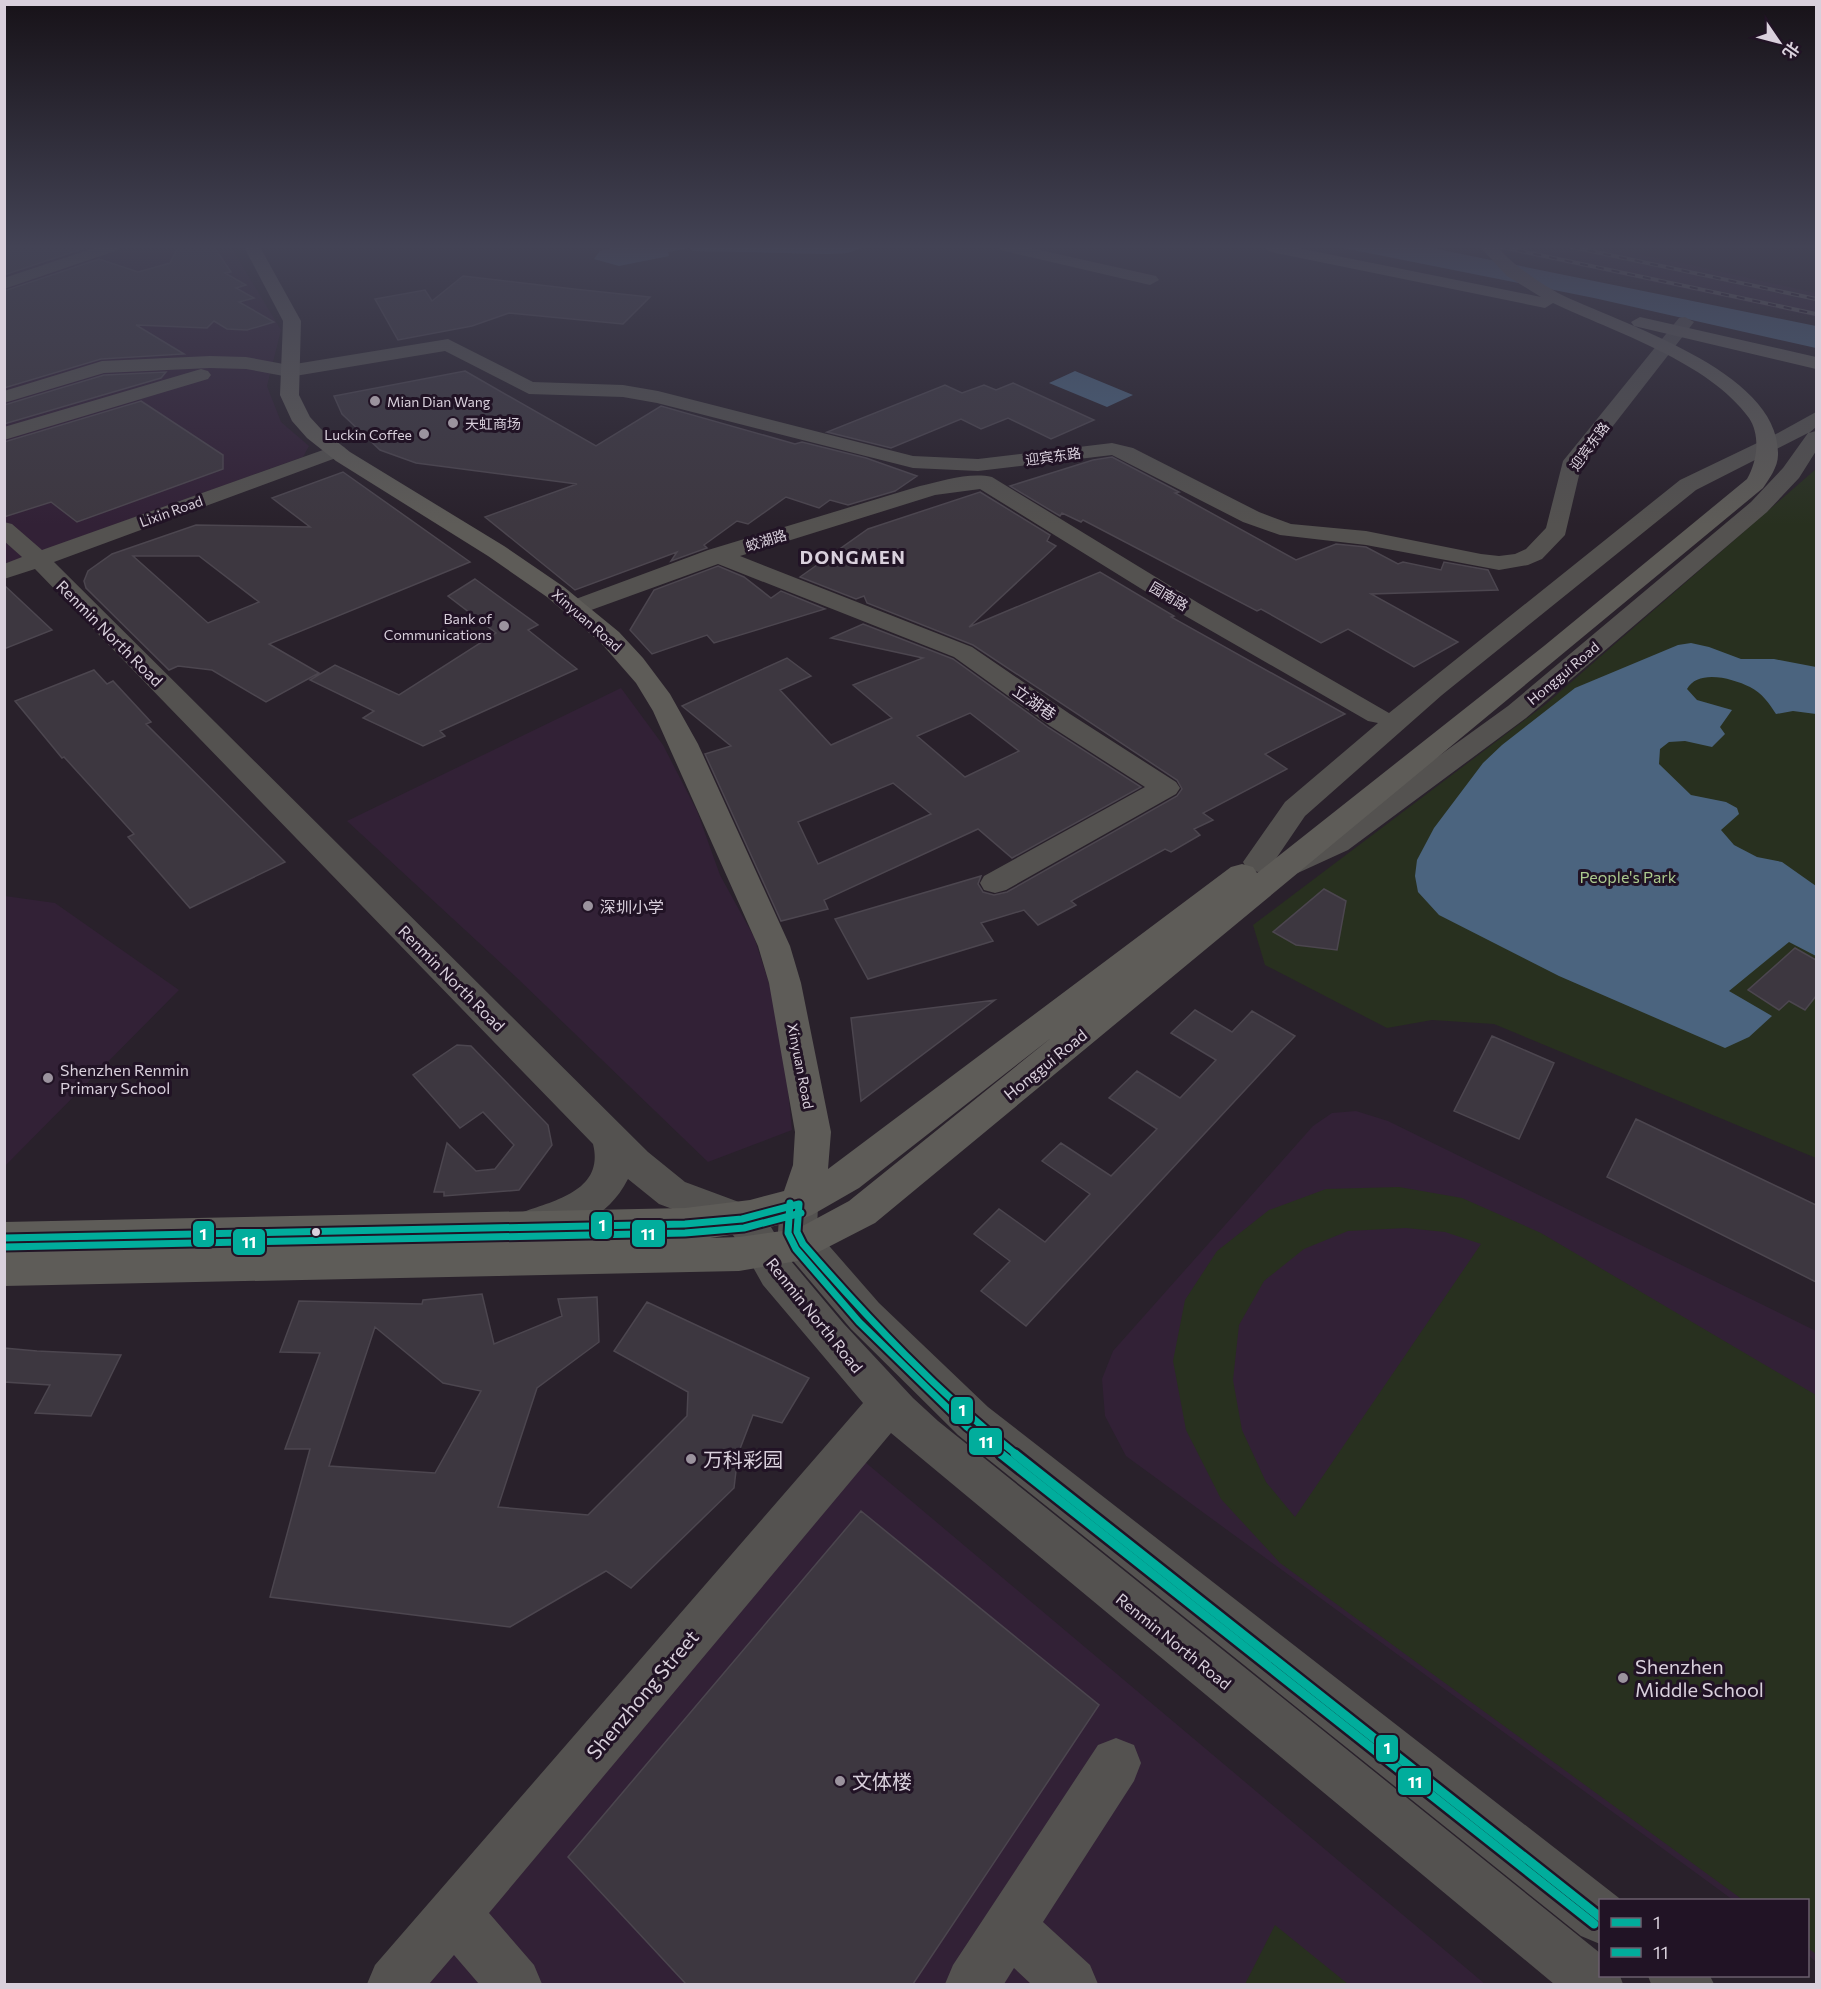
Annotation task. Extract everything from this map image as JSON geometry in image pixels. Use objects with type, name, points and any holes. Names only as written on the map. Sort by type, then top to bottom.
[{"type":"main road","name":"Xinyuan Road","points":[[294,340],[289,371],[293,405],[319,437],[337,451],[519,567],[609,636],[655,690],[676,726],[774,946],[785,983],[813,1132],[811,1165],[777,1229]]},
{"type":"main road","name":"Honggui Road","points":[[777,1229],[862,1212],[905,1179],[1268,867],[1396,764],[1731,484],[1745,462],[1749,444],[1740,417],[1701,378],[1633,340]]},
{"type":"main road","name":"Honggui Road","points":[[1396,764],[1553,651],[1755,483],[1768,457],[1768,441],[1757,416],[1721,380],[1647,340]]},
{"type":"main road","points":[[1732,340],[1816,363]]},
{"type":"main road","points":[[1753,340],[1816,352]]},
{"type":"main road","points":[[4,1238],[685,1224],[777,1229]]},
{"type":"main road","points":[[4,1269],[638,1257],[777,1229]]},
{"type":"street","name":"迎宾东路","points":[[4,396],[102,368],[210,362],[246,363],[289,371],[448,345],[530,388],[623,391],[658,397],[913,462],[978,465],[1112,449],[1126,452],[1251,517],[1288,530],[1366,538],[1449,556],[1499,563],[1527,557],[1548,542],[1561,521],[1567,477],[1572,466],[1671,340]]},
{"type":"street","points":[[4,434],[246,363]]},
{"type":"street","name":"Honggui Road","points":[[1396,764],[1433,689],[1705,474],[1767,448],[1816,418]]},
{"type":"street","name":"Honggui Road","points":[[1396,764],[1517,712],[1776,491],[1816,437]]},
{"type":"street","name":"Lixin Road","points":[[4,572],[337,451]]},
{"type":"street","name":"蛟湖路","points":[[574,608],[716,555],[962,482]]},
{"type":"street","name":"园南路","points":[[962,482],[984,482],[1191,609],[1377,715]]},
{"type":"street","name":"Renmin North Road","points":[[4,529],[38,559],[654,1181],[672,1193],[777,1229],[973,1421],[1599,1916]]},
{"type":"street","name":"立湖巷","points":[[716,555],[941,641],[963,652],[1166,788],[995,883]]},
{"type":"street","points":[[528,1226],[578,1209],[597,1195],[610,1180],[615,1161],[610,1138]]},
{"type":"street","name":"Renmin North Road","points":[[777,1229],[777,1273],[830,1337],[890,1403],[951,1460],[1596,1984]]},
{"type":"street","name":"Shenzhong Street","points":[[394,1984],[890,1403]]},
{"type":"street","points":[[972,1984],[1116,1764]]},
{"type":"street","points":[[454,1914],[515,1984]]},
{"type":"street","points":[[1009,1927],[1071,1984]]},
{"type":"shaded area","points":[[5,340],[279,340],[267,386],[281,422],[309,446],[303,457],[5,564]]},
{"type":"shaded area","name":"深圳小学","points":[[621,688],[663,745],[697,811],[720,875],[754,937],[781,1020],[792,1130],[708,1162],[516,977],[347,821]]},
{"type":"shaded area","name":"Shenzhen Renmin Primary School","points":[[5,896],[55,903],[179,990],[5,1166]]},
{"type":"shaded area","name":"Shenzhen Middle School","points":[[1356,1111],[1388,1121],[1816,1331],[1816,1962],[1809,1956],[1809,1899],[1732,1899],[1126,1456],[1105,1416],[1102,1379],[1113,1351],[1313,1126],[1332,1113]]},
{"type":"shaded area","points":[[858,1456],[1485,1984],[426,1984]]},
{"type":"green space","name":"People's Park","points":[[1816,469],[1816,1158],[1494,1024],[1432,1020],[1387,1028],[1265,965],[1253,925],[1546,704]]},
{"type":"green space","name":"Shenzhen Middle School","points":[[1399,1187],[1462,1198],[1541,1233],[1816,1395],[1816,1954],[1809,1949],[1809,1899],[1742,1899],[1280,1563],[1221,1499],[1186,1430],[1173,1361],[1185,1300],[1217,1251],[1269,1210],[1326,1189]],"holes":[[[1406,1228],[1445,1232],[1481,1244],[1295,1517],[1266,1482],[1242,1430],[1233,1380],[1239,1325],[1264,1281],[1304,1249],[1348,1231]]]},
{"type":"green space","points":[[1275,1925],[1348,1984],[1245,1984]]},
{"type":"water","points":[[1780,340],[1816,340],[1816,348]]},
{"type":"water","points":[[1075,371],[1133,395],[1107,407],[1049,383]]},
{"type":"water","points":[[1691,643],[1741,659],[1774,659],[1816,667],[1816,714],[1793,711],[1776,714],[1762,695],[1750,687],[1725,678],[1699,679],[1687,689],[1697,700],[1732,710],[1720,727],[1725,734],[1712,747],[1685,741],[1669,742],[1660,749],[1659,764],[1691,795],[1726,802],[1737,808],[1739,814],[1721,830],[1734,845],[1757,857],[1782,862],[1816,886],[1816,956],[1789,942],[1729,991],[1772,1016],[1749,1037],[1725,1048],[1559,976],[1439,915],[1418,892],[1415,876],[1417,860],[1434,828],[1483,763],[1502,745],[1575,688],[1678,645]]},
{"type":"building","points":[[4,340],[161,340],[184,354],[101,359],[4,388]]},
{"type":"building","points":[[465,371],[596,446],[661,406],[795,444],[802,442],[866,458],[917,476],[895,491],[848,505],[830,500],[819,508],[786,497],[748,524],[737,521],[704,545],[707,548],[671,561],[677,552],[575,590],[485,517],[577,484],[416,463],[380,450],[342,414],[334,396]]},
{"type":"building","points":[[166,372],[161,378],[4,424],[4,405],[104,375]]},
{"type":"building","points":[[1013,383],[1094,420],[1051,439],[1008,418],[981,429],[961,419],[891,448],[827,432],[945,385],[962,393],[984,385],[996,390]]},
{"type":"building","points":[[141,401],[223,455],[223,469],[77,522],[51,502],[4,517],[4,442]]},
{"type":"building","points":[[1112,457],[1179,492],[1175,493],[1296,560],[1336,544],[1366,547],[1398,564],[1403,562],[1441,570],[1444,562],[1488,570],[1498,590],[1371,594],[1458,642],[1414,667],[1348,629],[1321,643],[1261,609],[1257,611],[1083,520],[1081,522],[1062,513],[1060,516],[1010,486],[1093,460]]},
{"type":"building","points":[[343,472],[470,562],[269,644],[319,673],[266,702],[212,670],[178,666],[169,670],[86,588],[84,581],[88,571],[112,554],[196,525],[310,527],[272,498]],"holes":[[[133,556],[199,556],[259,602],[208,623]]]},
{"type":"building","points":[[980,492],[1050,535],[1047,541],[1056,546],[969,627],[1100,572],[1174,616],[1171,617],[1345,714],[1265,754],[1287,769],[1203,813],[1213,820],[1194,829],[1200,835],[1171,852],[1165,849],[1071,901],[1076,905],[1038,925],[1024,910],[981,923],[993,941],[868,979],[835,919],[981,876],[978,884],[983,892],[994,895],[1007,892],[1177,796],[1182,789],[1177,780],[973,645],[867,603],[864,596],[856,599],[800,577],[868,529]]},
{"type":"building","points":[[718,566],[744,577],[771,598],[781,591],[825,609],[714,643],[707,635],[652,654],[630,630],[654,590]]},
{"type":"building","points":[[475,579],[538,625],[528,630],[577,669],[440,731],[445,736],[423,746],[363,718],[374,711],[310,680],[335,665],[399,695],[496,633],[448,596]]},
{"type":"building","points":[[4,585],[52,630],[4,649]]},
{"type":"building","points":[[863,624],[953,659],[1049,728],[1141,787],[1012,858],[978,829],[824,900],[828,909],[781,921],[705,754],[731,746],[682,706],[787,658],[811,676],[780,690],[831,745],[892,718],[853,685],[923,658],[831,638]],"holes":[[[970,713],[1019,751],[965,777],[917,736]],[[893,783],[931,814],[818,864],[798,822]]]},
{"type":"building","points":[[94,670],[107,684],[113,681],[151,722],[146,724],[285,862],[190,908],[128,837],[134,834],[64,757],[62,758],[15,701]]},
{"type":"building","points":[[1324,889],[1346,901],[1337,950],[1296,945],[1273,932]]},
{"type":"building","points":[[1795,948],[1816,960],[1816,996],[1805,1010],[1789,1001],[1779,1010],[1748,990]]},
{"type":"building","points":[[995,1000],[861,1101],[851,1018]]},
{"type":"building","points":[[1195,1010],[1232,1032],[1252,1011],[1295,1036],[1026,1326],[981,1291],[1010,1261],[974,1234],[999,1209],[1045,1242],[1090,1194],[1042,1161],[1061,1143],[1111,1176],[1157,1129],[1109,1098],[1137,1071],[1180,1098],[1216,1060],[1171,1033]]},
{"type":"building","points":[[1492,1036],[1554,1063],[1519,1139],[1454,1111]]},
{"type":"building","points":[[457,1045],[471,1046],[548,1125],[552,1145],[519,1190],[444,1196],[444,1192],[434,1192],[447,1143],[476,1171],[495,1169],[514,1145],[483,1112],[460,1128],[413,1075]]},
{"type":"building","points":[[1636,1119],[1816,1205],[1816,1282],[1607,1177]]},
{"type":"building","name":"万科彩园","points":[[482,1294],[494,1344],[562,1316],[558,1299],[597,1297],[599,1342],[537,1388],[498,1507],[588,1515],[687,1416],[688,1392],[614,1351],[647,1302],[809,1378],[782,1423],[753,1415],[738,1454],[734,1488],[631,1588],[606,1571],[510,1627],[270,1597],[310,1449],[285,1449],[320,1353],[280,1352],[299,1301],[422,1304],[423,1300]],"holes":[[[375,1327],[443,1383],[481,1391],[435,1473],[329,1466]]]},
{"type":"building","points":[[4,1348],[121,1355],[91,1416],[35,1413],[50,1385],[4,1382]]},
{"type":"building","name":"文体楼","points":[[861,1511],[1099,1705],[913,1984],[686,1984],[568,1857]]},
{"type":"transit line","name":"11","points":[[790,1203],[788,1233],[796,1249],[859,1322],[967,1427],[1594,1924]]},
{"type":"transit line","name":"1","points":[[799,1204],[797,1232],[803,1244],[865,1316],[973,1421],[1599,1916]]},
{"type":"transit line","name":"1","points":[[4,1238],[685,1224],[742,1219],[799,1204]]},
{"type":"transit line","name":"11","points":[[4,1247],[685,1233],[744,1228],[801,1213]]},
{"type":"place","name":"Mian Dian Wang","points":[[375,401]]},
{"type":"place","name":"天虹商场","points":[[453,423]]},
{"type":"place","name":"Luckin Coffee","points":[[424,434]]},
{"type":"place","name":"Bank of Communications","points":[[504,626]]},
{"type":"place","name":"深圳小学","points":[[588,906]]},
{"type":"place","name":"Shenzhen Renmin Primary School","points":[[48,1078]]},
{"type":"place","name":"万科彩园","points":[[691,1459]]},
{"type":"place","name":"Shenzhen Middle School","points":[[1623,1678]]},
{"type":"place","name":"文体楼","points":[[840,1781]]},
{"type":"district","name":"DONGMEN","points":[[853,557]]}]
